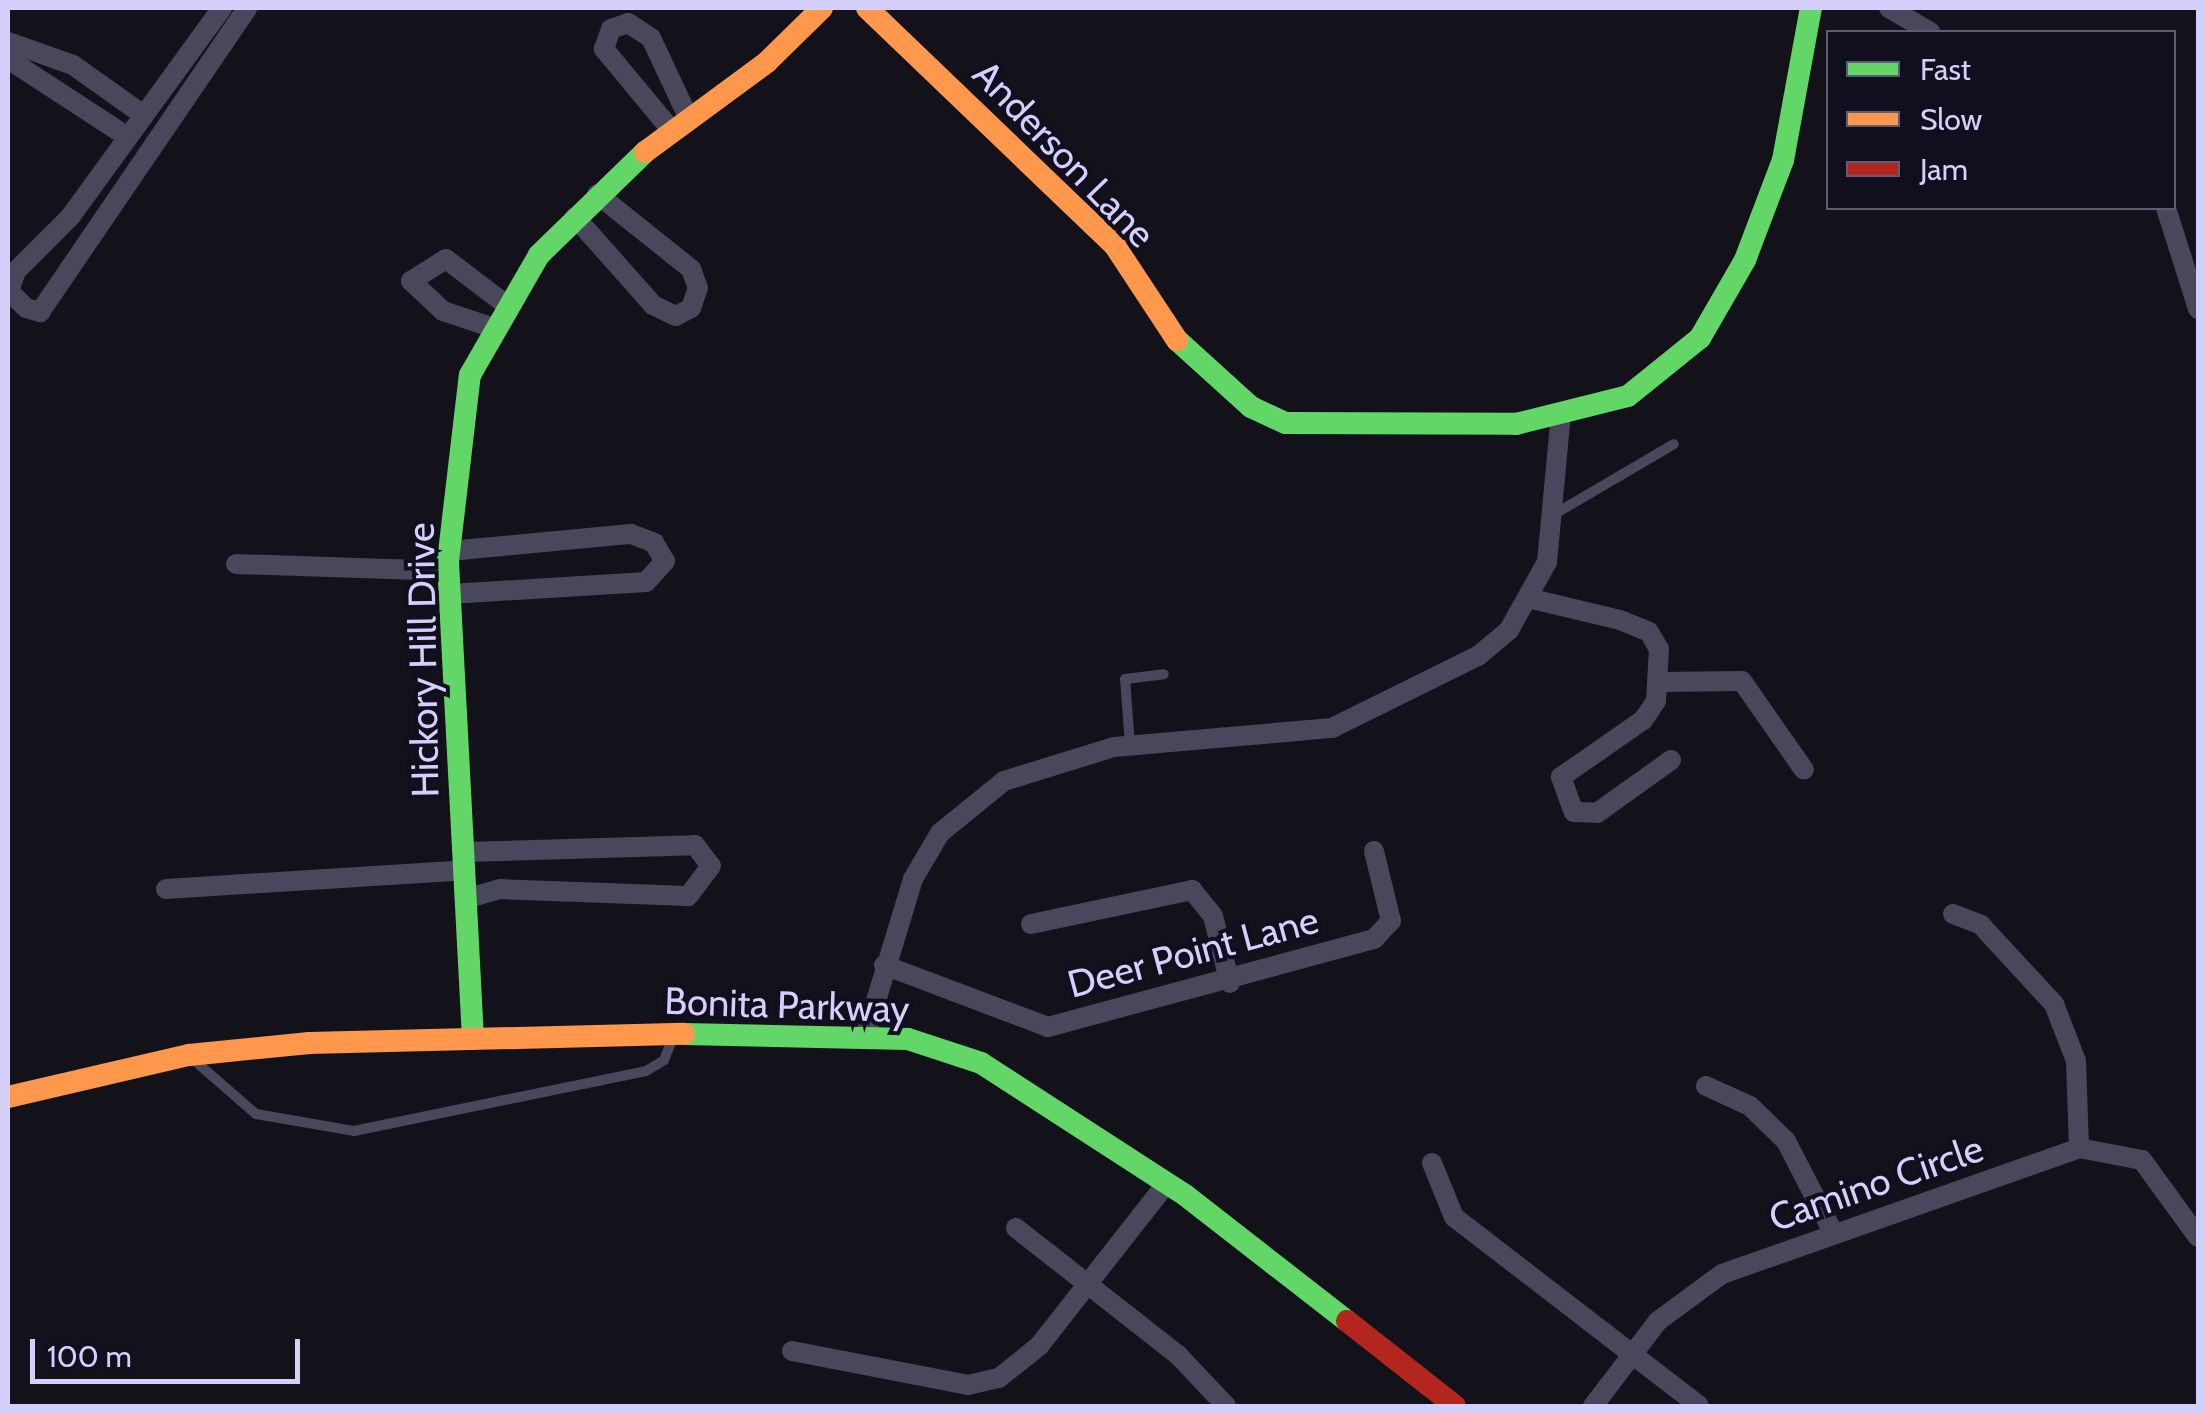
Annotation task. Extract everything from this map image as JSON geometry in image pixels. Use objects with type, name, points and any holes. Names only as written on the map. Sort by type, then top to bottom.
[{"type":"street","points":[[222,8],[71,216],[16,271],[10,291],[26,308],[40,312],[247,8]]},
{"type":"street","name":"Hickory Hill Drive","points":[[473,1039],[449,572],[470,376],[509,307],[575,217],[597,194],[822,8]]},
{"type":"street","name":"Anderson Lane","points":[[867,8],[1116,246],[1168,332],[1252,408],[1286,423],[1516,424],[1628,396],[1700,338],[1745,260],[1782,160],[1811,8]]},
{"type":"street","points":[[1890,8],[1927,30]]},
{"type":"street","points":[[628,24],[651,38],[680,125],[604,49],[611,29],[628,24]]},
{"type":"street","points":[[8,42],[73,66],[142,114]]},
{"type":"street","points":[[8,59],[126,136]]},
{"type":"street","points":[[575,217],[652,305],[676,316],[690,308],[698,288],[691,269],[597,194]]},
{"type":"street","points":[[2167,210],[2198,309]]},
{"type":"street","points":[[497,328],[443,311],[411,281],[446,259],[509,307]]},
{"type":"street","points":[[865,1037],[913,879],[940,833],[1004,781],[1130,746],[1332,728],[1478,656],[1532,599],[1553,514],[1562,413]]},
{"type":"street","points":[[236,564],[646,582],[665,561],[654,543],[631,534],[449,572]]},
{"type":"street","points":[[1532,599],[1649,632],[1660,682],[1643,720],[1561,778],[1560,792],[1574,812],[1597,813],[1671,760]]},
{"type":"street","points":[[1660,682],[1742,682],[1804,770]]},
{"type":"street","points":[[166,889],[464,861],[695,845],[711,866],[688,896],[500,889],[466,899]]},
{"type":"street","name":"Deer Point Lane","points":[[884,965],[1048,1027],[1230,983],[1386,930],[1374,851]]},
{"type":"street","points":[[1031,924],[1192,890],[1214,916],[1230,983]]},
{"type":"street","points":[[1952,914],[1982,925],[2054,1004],[2076,1061],[2079,1148],[2142,1160],[2198,1236]]},
{"type":"street","name":"Bonita Parkway","points":[[8,1097],[189,1055],[473,1039],[674,1034],[908,1039],[981,1062],[1167,1183],[1455,1406]]},
{"type":"street","points":[[1706,1086],[1750,1106],[1786,1141],[1834,1234]]},
{"type":"street","name":"Camino Circle","points":[[1593,1406],[1658,1322],[1722,1274],[2079,1148]]},
{"type":"street","points":[[1432,1163],[1454,1217],[1699,1406]]},
{"type":"street","points":[[792,1351],[968,1385],[999,1378],[1039,1346],[1167,1183]]},
{"type":"street","points":[[1016,1228],[1178,1356],[1226,1406]]},
{"type":"lane","points":[[1553,514],[1674,444]]},
{"type":"lane","points":[[1130,746],[1125,679],[1164,674]]},
{"type":"lane","points":[[189,1055],[256,1114],[354,1131],[646,1071],[664,1060],[674,1034]]},
{"type":"traffic: fast","points":[[1177,340],[1251,407],[1286,423],[1516,424],[1628,396],[1700,338],[1745,260],[1783,160],[1811,8]]},
{"type":"traffic: fast","points":[[473,1039],[448,561],[470,375],[539,255],[645,152]]},
{"type":"traffic: fast","points":[[684,1034],[908,1039],[981,1063],[1185,1195],[1347,1321]]},
{"type":"traffic: slow","points":[[645,152],[767,62],[822,8]]},
{"type":"traffic: slow","points":[[867,8],[1115,246],[1177,340]]},
{"type":"traffic: slow","points":[[8,1097],[189,1055],[309,1043],[684,1034]]},
{"type":"traffic: jam","points":[[1347,1321],[1455,1406]]}]
